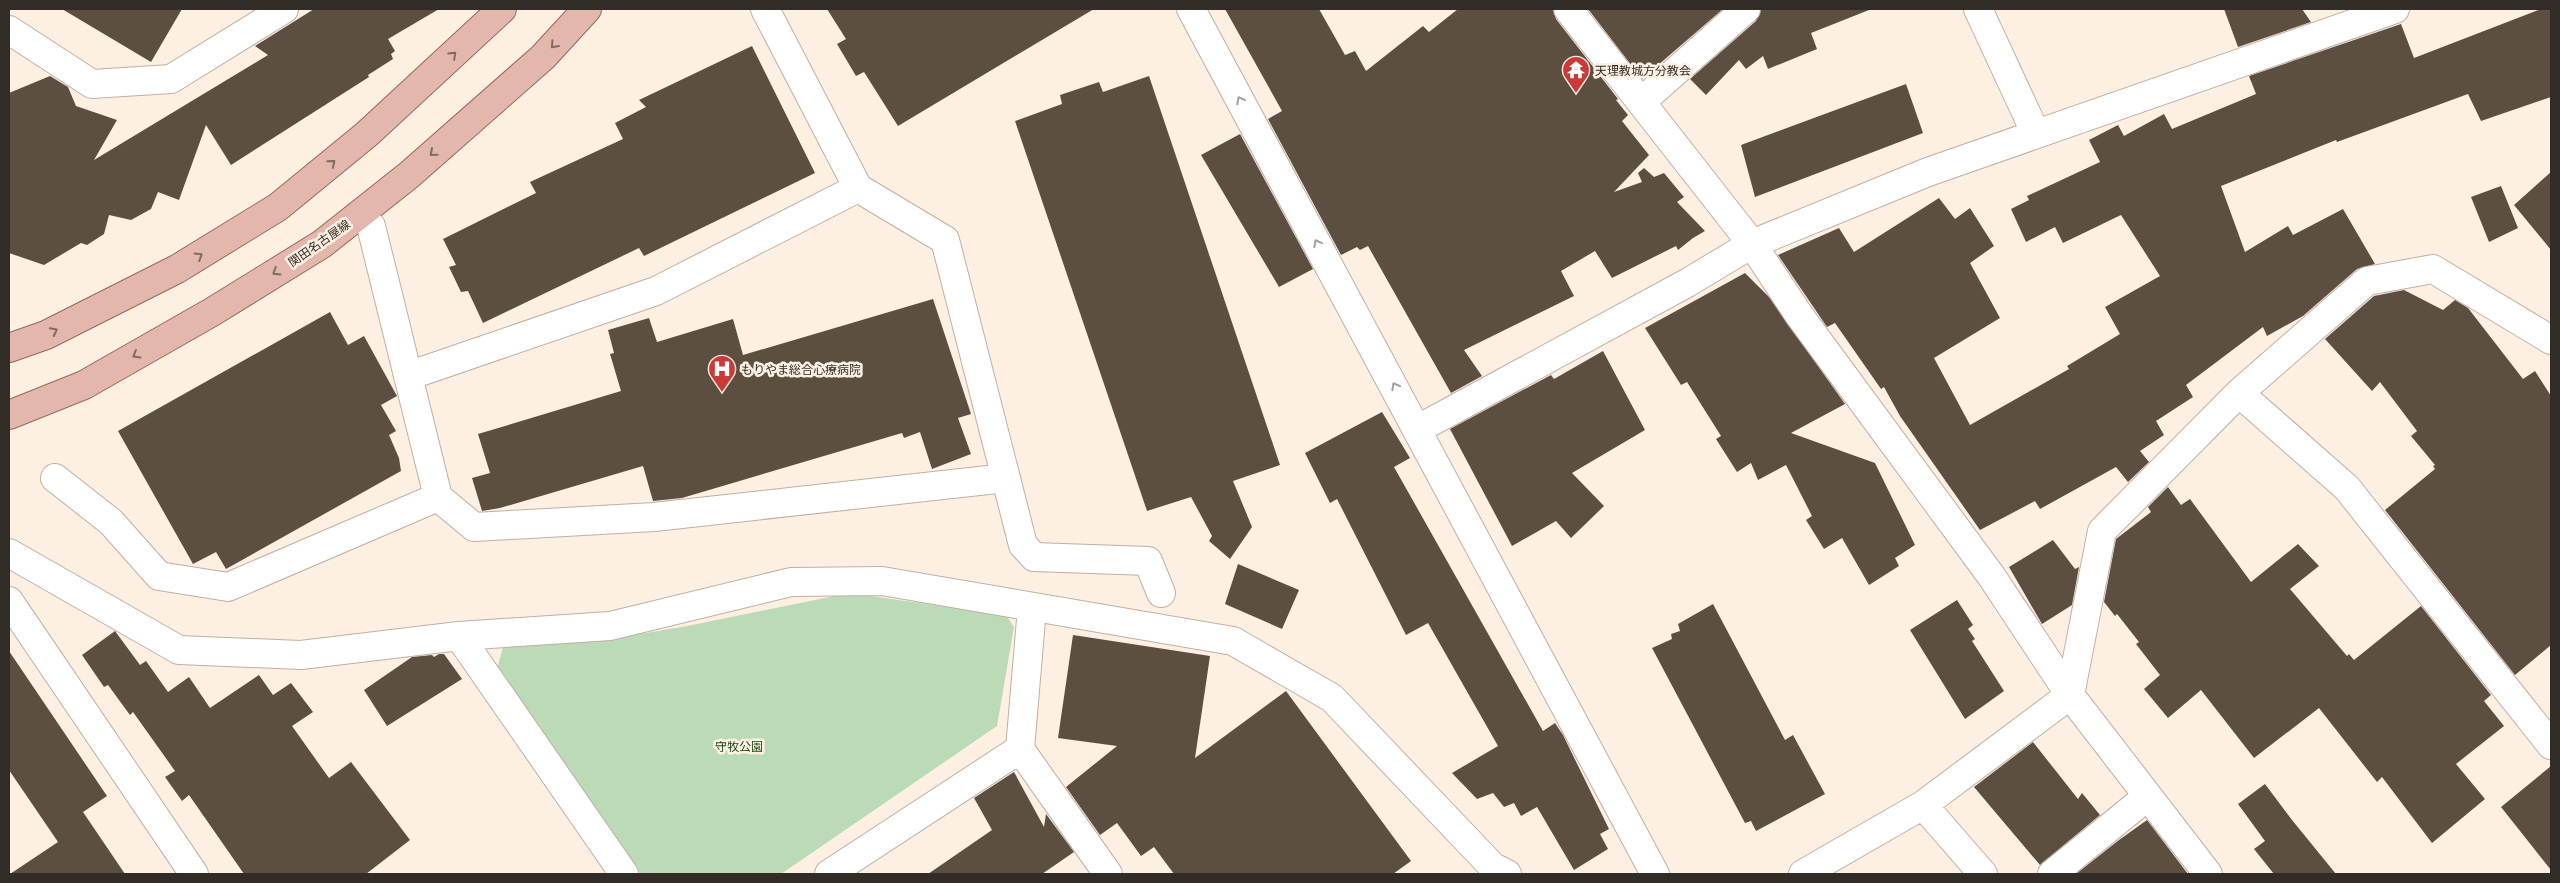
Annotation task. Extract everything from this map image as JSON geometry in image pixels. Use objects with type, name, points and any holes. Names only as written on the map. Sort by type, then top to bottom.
[{"type":"main road","points":[[9,348],[46,335],[177,269],[278,207],[368,134],[502,9]]},
{"type":"main road","name":"関田名古屋線","points":[[9,415],[84,385],[212,312],[322,244],[409,175],[544,57],[587,9]]},
{"type":"street","points":[[9,30],[92,84],[171,79],[284,9]]},
{"type":"street","points":[[764,9],[858,188],[945,240],[1023,545],[1034,557],[1148,561],[1160,593]]},
{"type":"street","points":[[1191,9],[1418,429],[1655,874]]},
{"type":"street","points":[[1568,9],[1752,244],[1799,315],[1992,577],[2070,695],[2208,874]]},
{"type":"street","points":[[1641,102],[1746,9]]},
{"type":"street","points":[[1978,9],[2036,134]]},
{"type":"street","points":[[1418,429],[1687,284],[1752,244],[1928,172],[2394,9]]},
{"type":"street","points":[[408,376],[656,291],[858,188]]},
{"type":"street","points":[[371,226],[438,497],[474,527],[654,517],[1006,478]]},
{"type":"street","points":[[1803,874],[1923,805],[2070,695],[2102,531],[2239,393],[2367,281],[2433,269],[2551,340]]},
{"type":"street","points":[[2239,393],[2347,488],[2551,744]]},
{"type":"street","points":[[55,478],[111,522],[160,576],[228,587],[438,497]]},
{"type":"street","points":[[9,583],[20,560],[179,650],[300,655],[459,636],[610,626],[792,582],[882,581],[1233,641],[1332,698],[1493,866],[1507,874]]},
{"type":"street","points":[[9,601],[194,874]]},
{"type":"street","points":[[1032,608],[1020,749],[1108,874]]},
{"type":"street","points":[[459,636],[624,874]]},
{"type":"street","points":[[829,874],[1020,749]]},
{"type":"street","points":[[2052,874],[2148,796]]},
{"type":"street","points":[[1923,805],[1983,874]]},
{"type":"green space","name":"守牧公園","points":[[849,593],[1006,615],[1014,627],[997,726],[781,874],[641,874],[496,673],[503,647],[616,638],[687,626]]},
{"type":"building","points":[[62,9],[182,9],[151,62]]},
{"type":"building","points":[[314,9],[439,9],[388,39],[395,51],[391,54],[393,59],[368,75],[369,77],[231,165],[206,125],[179,200],[158,192],[151,209],[131,220],[109,215],[104,234],[87,245],[81,243],[44,265],[9,253],[9,93],[50,76],[68,87],[76,106],[117,120],[94,160],[268,55],[255,46]]},
{"type":"building","points":[[827,9],[1094,9],[898,126],[864,72],[856,76],[837,44],[846,39]]},
{"type":"building","points":[[1225,9],[1319,9],[1345,55],[1355,51],[1366,71],[1423,26],[1429,32],[1458,9],[1553,9],[1556,19],[1618,99],[1616,100],[1628,115],[1622,121],[1649,155],[1614,192],[1642,182],[1638,173],[1644,168],[1654,177],[1664,173],[1684,197],[1677,202],[1705,231],[1678,250],[1676,246],[1612,278],[1595,251],[1561,271],[1574,296],[1464,350],[1482,376],[1451,393],[1368,246],[1360,250],[1357,247],[1341,255],[1268,119],[1282,111]]},
{"type":"building","points":[[1588,9],[1723,9],[1642,79]]},
{"type":"building","points":[[1761,9],[1869,10],[1811,33],[1817,49],[1768,69],[1763,56],[1746,69],[1739,60],[1706,95],[1690,79],[1756,21]]},
{"type":"building","points":[[2224,9],[2302,9],[2311,22],[2238,47]]},
{"type":"building","points":[[2541,9],[2551,9],[2551,97],[2481,121],[2468,94],[2337,142],[2336,140],[2221,186],[2245,252],[2288,226],[2293,235],[2343,209],[2375,264],[2357,269],[2303,316],[2267,336],[2263,327],[2186,385],[2193,397],[2156,421],[2164,435],[2140,451],[2149,462],[2128,482],[2116,467],[2040,509],[2035,501],[1980,530],[1900,416],[1884,387],[1881,389],[1835,323],[1827,327],[1778,255],[1839,228],[1854,252],[1939,198],[1955,219],[1970,208],[1994,246],[1970,263],[2000,318],[1934,358],[1970,425],[2069,369],[2067,366],[2120,334],[2105,307],[2160,276],[2121,215],[2063,243],[2055,227],[2026,242],[2011,209],[2029,200],[2027,196],[2100,162],[2089,140],[2118,125],[2124,136],[2164,114],[2172,129],[2256,94],[2249,76],[2401,24],[2414,58]]},
{"type":"building","points":[[752,46],[815,173],[644,256],[639,248],[483,323],[468,291],[461,292],[449,267],[456,265],[443,239],[536,193],[530,182],[623,139],[615,123],[646,107],[639,100]]},
{"type":"building","points":[[1149,76],[1280,465],[1233,481],[1252,527],[1230,559],[1209,541],[1212,536],[1191,497],[1147,511],[1015,121],[1062,104],[1060,95],[1099,82],[1103,92]]},
{"type":"building","points":[[1906,84],[1923,133],[1755,197],[1741,145]]},
{"type":"building","points":[[1240,134],[1313,269],[1279,287],[1201,155]]},
{"type":"building","points":[[2551,172],[2551,250],[2514,205]]},
{"type":"building","points":[[2501,186],[2518,228],[2489,242],[2471,197]]},
{"type":"building","points":[[1745,273],[1769,297],[1845,404],[1791,433],[1875,463],[1915,545],[1895,558],[1899,566],[1869,585],[1842,538],[1824,549],[1806,520],[1812,516],[1786,465],[1758,480],[1751,463],[1737,472],[1716,439],[1721,436],[1687,382],[1681,385],[1645,328]]},
{"type":"building","points":[[2404,290],[2443,310],[2455,300],[2468,308],[2523,379],[2535,371],[2551,396],[2551,645],[2515,675],[2385,510],[2435,469],[2433,466],[2435,465],[2411,436],[2417,431],[2380,382],[2372,391],[2325,339],[2374,296]]},
{"type":"building","points":[[933,299],[971,414],[958,418],[971,454],[932,469],[920,432],[904,438],[902,433],[682,498],[653,501],[643,466],[500,508],[482,511],[472,478],[490,473],[478,434],[621,391],[610,354],[614,353],[608,330],[649,318],[657,342],[733,319],[743,355]]},
{"type":"building","points":[[330,312],[348,345],[364,336],[397,396],[381,405],[396,431],[389,435],[399,458],[401,471],[226,569],[216,552],[193,564],[118,431]]},
{"type":"building","points":[[1603,351],[1645,430],[1572,473],[1604,506],[1571,538],[1556,521],[1512,546],[1450,429],[1551,375],[1554,379]]},
{"type":"building","points":[[1382,412],[1410,458],[1394,467],[1543,731],[1555,723],[1563,735],[1609,829],[1600,834],[1608,849],[1574,870],[1537,807],[1521,816],[1514,803],[1504,807],[1493,793],[1477,799],[1452,773],[1498,746],[1428,623],[1406,635],[1337,499],[1330,503],[1305,453]]},
{"type":"building","points":[[2168,487],[2181,505],[2190,499],[2251,582],[2298,544],[2319,566],[2290,589],[2347,656],[2349,654],[2354,660],[2421,606],[2491,695],[2484,701],[2504,726],[2456,764],[2485,799],[2432,843],[2382,777],[2377,782],[2319,708],[2254,758],[2201,690],[2168,718],[2144,689],[2160,675],[2136,644],[2139,642],[2117,614],[2115,616],[2104,602],[2116,539],[2151,512],[2148,507]]},
{"type":"building","points":[[2053,540],[2075,569],[2079,567],[2072,605],[2042,624],[2009,567]]},
{"type":"building","points":[[1238,564],[1299,590],[1282,629],[1225,604]]},
{"type":"building","points":[[1957,600],[1973,625],[1968,629],[1975,639],[1972,641],[2004,691],[1965,719],[1910,630]]},
{"type":"building","points":[[1713,604],[1785,740],[1793,735],[1825,794],[1756,831],[1751,821],[1745,823],[1652,648],[1672,639],[1671,634],[1680,631],[1678,624]]},
{"type":"building","points":[[115,631],[140,665],[146,661],[168,692],[189,677],[210,708],[259,675],[273,695],[291,683],[313,712],[292,726],[329,778],[351,762],[410,840],[366,874],[244,874],[189,795],[182,801],[165,777],[175,771],[133,712],[130,715],[108,685],[104,687],[82,655]]},
{"type":"building","points":[[1073,635],[1210,656],[1195,758],[1286,691],[1411,861],[1393,874],[1174,874],[1154,847],[1141,856],[1117,823],[1100,835],[1066,787],[1117,746],[1058,738]]},
{"type":"building","points":[[9,651],[107,796],[83,812],[125,874],[10,874],[58,842],[9,770]]},
{"type":"building","points":[[444,654],[462,679],[387,726],[364,690],[412,657],[432,655],[434,657]]},
{"type":"building","points":[[2033,742],[2078,799],[2082,793],[2100,815],[2040,865],[1974,787]]},
{"type":"building","points":[[2551,766],[2551,870],[2501,807]]},
{"type":"building","points":[[1014,772],[1044,827],[1046,814],[1074,852],[1042,874],[928,874],[992,830],[974,798]]},
{"type":"building","points":[[2265,784],[2336,874],[2274,874],[2254,849],[2265,841],[2238,804]]},
{"type":"building","points":[[2147,820],[2188,874],[2076,874],[2119,840]]},
{"type":"place","name":"天理教城方分教会","points":[[1576,94]]},
{"type":"place","name":"もりやま総合心療病院","points":[[722,393]]}]
